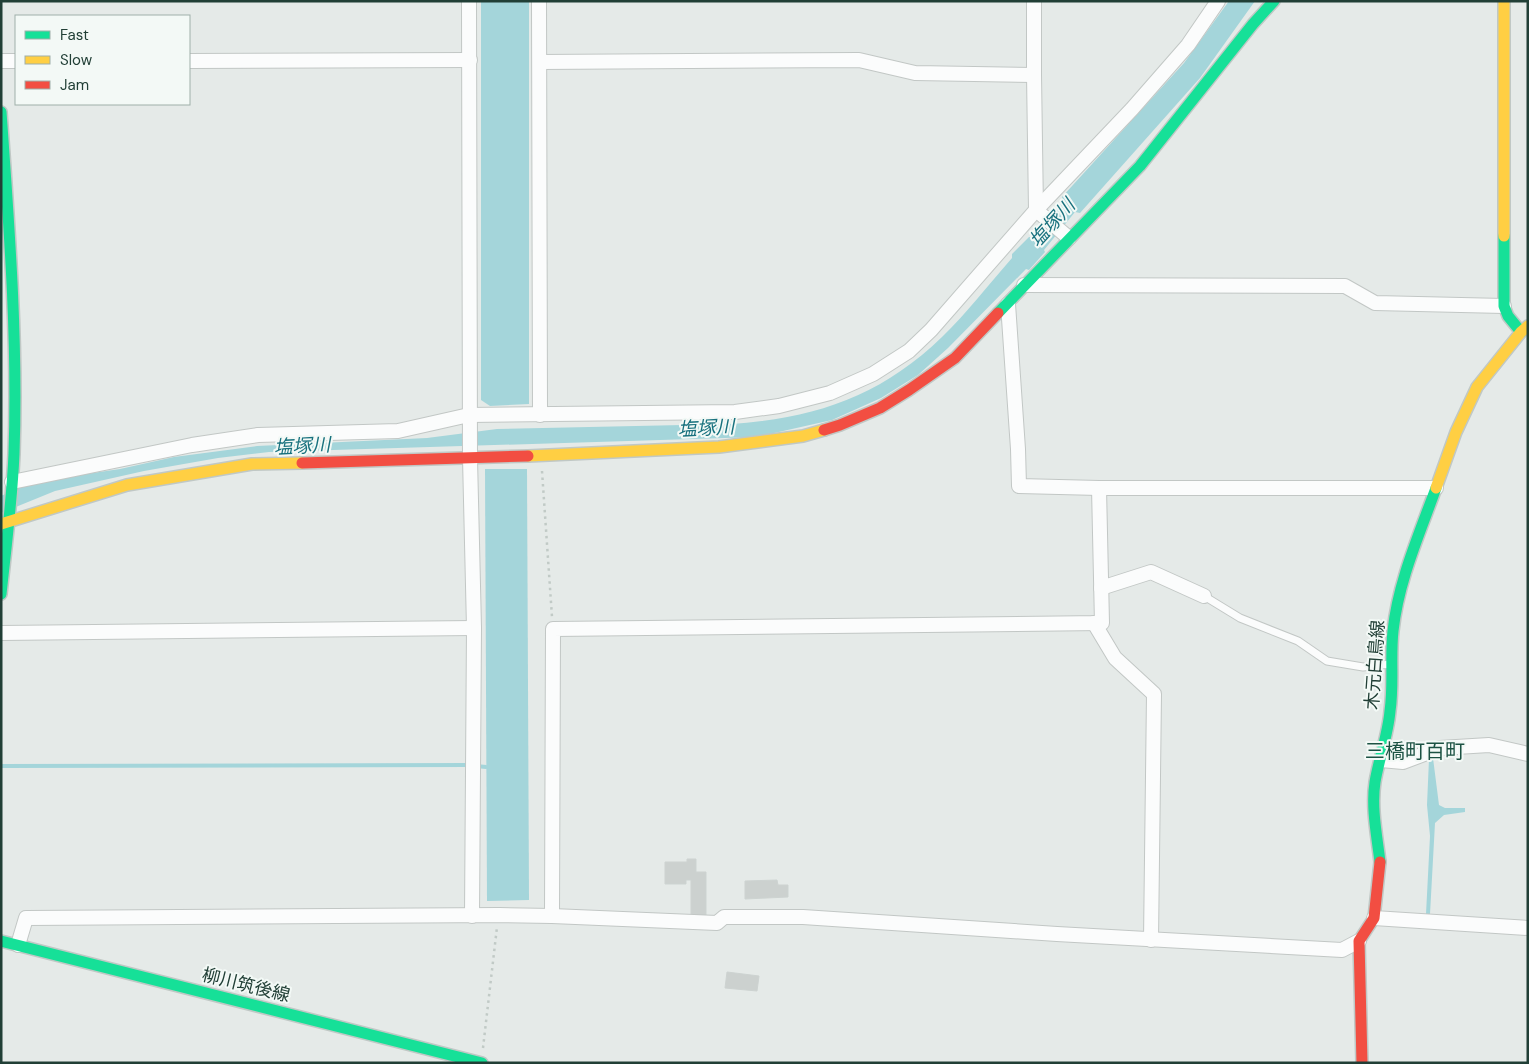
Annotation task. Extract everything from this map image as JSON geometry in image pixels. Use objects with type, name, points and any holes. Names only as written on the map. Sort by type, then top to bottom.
[{"type":"street","points":[[470,1],[469,415],[474,628],[472,916]]},
{"type":"street","points":[[539,1],[540,415]]},
{"type":"street","points":[[1034,1],[1034,75],[1040,213],[1068,238]]},
{"type":"street","points":[[12,488],[192,445],[258,435],[398,431],[469,415],[735,412],[779,406],[830,393],[872,374],[909,350],[931,330],[1040,213],[1188,45],[1218,1]]},
{"type":"street","points":[[7,520],[127,485],[252,464],[542,456],[719,447],[803,436],[840,425],[880,408],[955,358],[1008,304],[1068,238],[1140,166],[1253,24],[1274,1]]},
{"type":"street","points":[[1504,1],[1504,306],[1508,316],[1524,329]]},
{"type":"street","points":[[190,61],[470,60]]},
{"type":"street","points":[[540,62],[859,60],[915,73],[1034,75]]},
{"type":"street","points":[[1,61],[15,61]]},
{"type":"street","points":[[1,112],[13,359],[7,454],[12,488],[7,520],[1,594]]},
{"type":"street","points":[[1024,285],[1345,286],[1375,303],[1504,306]]},
{"type":"street","points":[[1008,304],[1019,486],[1099,488],[1436,488]]},
{"type":"street","name":"木元白鳥線","points":[[1358,941],[1374,918],[1380,865],[1375,816],[1375,784],[1381,760],[1384,735],[1390,715],[1393,629],[1403,580],[1456,432],[1477,387],[1524,329]]},
{"type":"street","points":[[552,916],[553,629],[1102,623],[1099,488]]},
{"type":"street","points":[[1101,588],[1152,572],[1204,596]]},
{"type":"street","points":[[1094,623],[1115,658],[1154,694],[1151,940]]},
{"type":"street","points":[[1,633],[474,628]]},
{"type":"street","points":[[1381,760],[1403,762],[1440,748],[1489,745],[1528,754]]},
{"type":"street","points":[[18,945],[26,918],[472,916],[552,916],[717,923],[724,917],[803,917],[1151,940],[1342,950],[1358,941],[1362,1063]]},
{"type":"street","points":[[1374,918],[1528,928]]},
{"type":"street","name":"柳川筑後線","points":[[1,941],[481,1063]]},
{"type":"lane","points":[[1204,596],[1240,618],[1298,641],[1327,661],[1363,667],[1391,664]]},
{"type":"path","points":[[542,456],[553,629]]},
{"type":"path","points":[[481,1063],[499,916]]},
{"type":"water","points":[[481,1],[529,1],[529,404],[490,406],[481,400]]},
{"type":"water","name":"塩塚川","points":[[1229,1],[1255,1],[1200,78],[1080,213],[1075,212],[1029,270],[1026,269],[948,348],[918,375],[881,398],[832,420],[757,437],[269,452],[218,458],[144,471],[55,491],[1,513],[1,496],[31,482],[120,469],[174,457],[257,446],[427,438],[497,429],[729,424],[789,417],[844,401],[870,390],[894,375],[918,358],[951,328],[1012,258],[1012,254],[1031,237],[1063,202],[1062,197],[1184,63]]},
{"type":"water","points":[[485,469],[527,469],[529,900],[487,901]]},
{"type":"water","points":[[1433,758],[1439,805],[1445,808],[1465,808],[1465,812],[1444,815],[1435,823],[1430,914],[1426,914],[1430,836],[1427,805],[1429,759]]},
{"type":"building","points":[[687,859],[696,859],[696,872],[706,872],[706,915],[691,915],[691,880],[686,880],[686,884],[665,884],[665,862],[687,862]]},
{"type":"building","points":[[777,880],[778,885],[788,885],[788,897],[745,899],[745,881]]},
{"type":"building","points":[[727,972],[759,976],[757,991],[725,988]]},
{"type":"waterway","points":[[1,766],[469,765]]},
{"type":"waterway","points":[[476,766],[486,767]]},
{"type":"traffic: fast","points":[[998,313],[1140,166],[1253,24],[1274,1]]},
{"type":"traffic: fast","points":[[1,112],[12,283],[15,368],[12,489],[1,594]]},
{"type":"traffic: fast","points":[[1504,236],[1504,306],[1508,316],[1521,332]]},
{"type":"traffic: fast","points":[[1380,862],[1375,822],[1374,792],[1389,720],[1392,691],[1393,631],[1404,577],[1436,488]]},
{"type":"traffic: fast","points":[[1,941],[482,1063]]},
{"type":"traffic: slow","points":[[1504,1],[1504,236]]},
{"type":"traffic: slow","points":[[1436,488],[1456,432],[1477,387],[1521,332],[1528,326]]},
{"type":"traffic: slow","points":[[528,456],[719,447],[803,436],[824,430]]},
{"type":"traffic: slow","points":[[1,524],[127,485],[252,464],[302,463]]},
{"type":"traffic: jam","points":[[824,430],[880,408],[909,390],[955,358],[998,313]]},
{"type":"traffic: jam","points":[[302,463],[528,456]]},
{"type":"traffic: jam","points":[[1362,1063],[1359,941],[1374,918],[1380,862]]},
{"type":"district","name":"三橋町百町","points":[[1415,751]]}]
